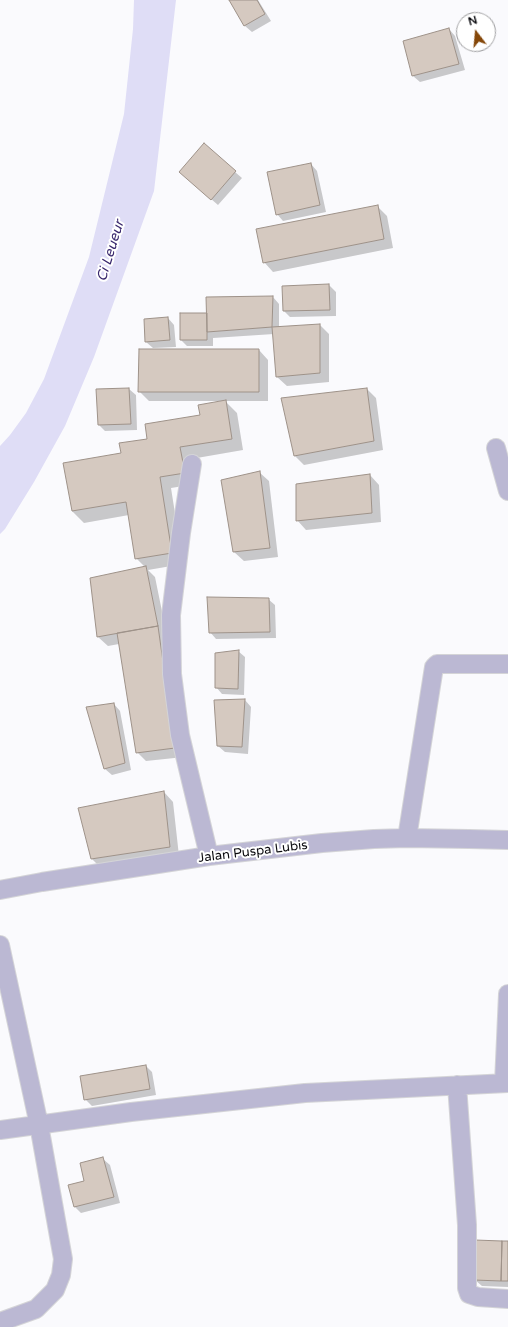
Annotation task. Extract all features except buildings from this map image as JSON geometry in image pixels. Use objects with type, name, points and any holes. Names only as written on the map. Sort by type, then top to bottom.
[{"type":"street","points":[[496,448],[508,491]]},
{"type":"street","points":[[192,464],[181,533],[171,615],[172,674],[180,734],[209,856]]},
{"type":"street","points":[[407,838],[434,667],[437,664],[508,664]]},
{"type":"street","name":"Jalan Puspa Lubis","points":[[0,890],[209,856],[322,843],[407,838],[508,840]]},
{"type":"street","points":[[0,945],[39,1125],[63,1259],[61,1274],[56,1290],[36,1309],[0,1322]]},
{"type":"street","points":[[0,1130],[131,1112],[305,1093],[506,1083],[508,994]]},
{"type":"street","points":[[457,1085],[467,1225],[467,1288],[470,1294],[478,1297],[508,1299]]},
{"type":"water","name":"Ci Leueur","points":[[134,0],[176,0],[154,191],[94,357],[65,426],[34,482],[5,529],[0,534],[0,446],[26,413],[44,379],[89,257],[124,114],[133,29]]}]
